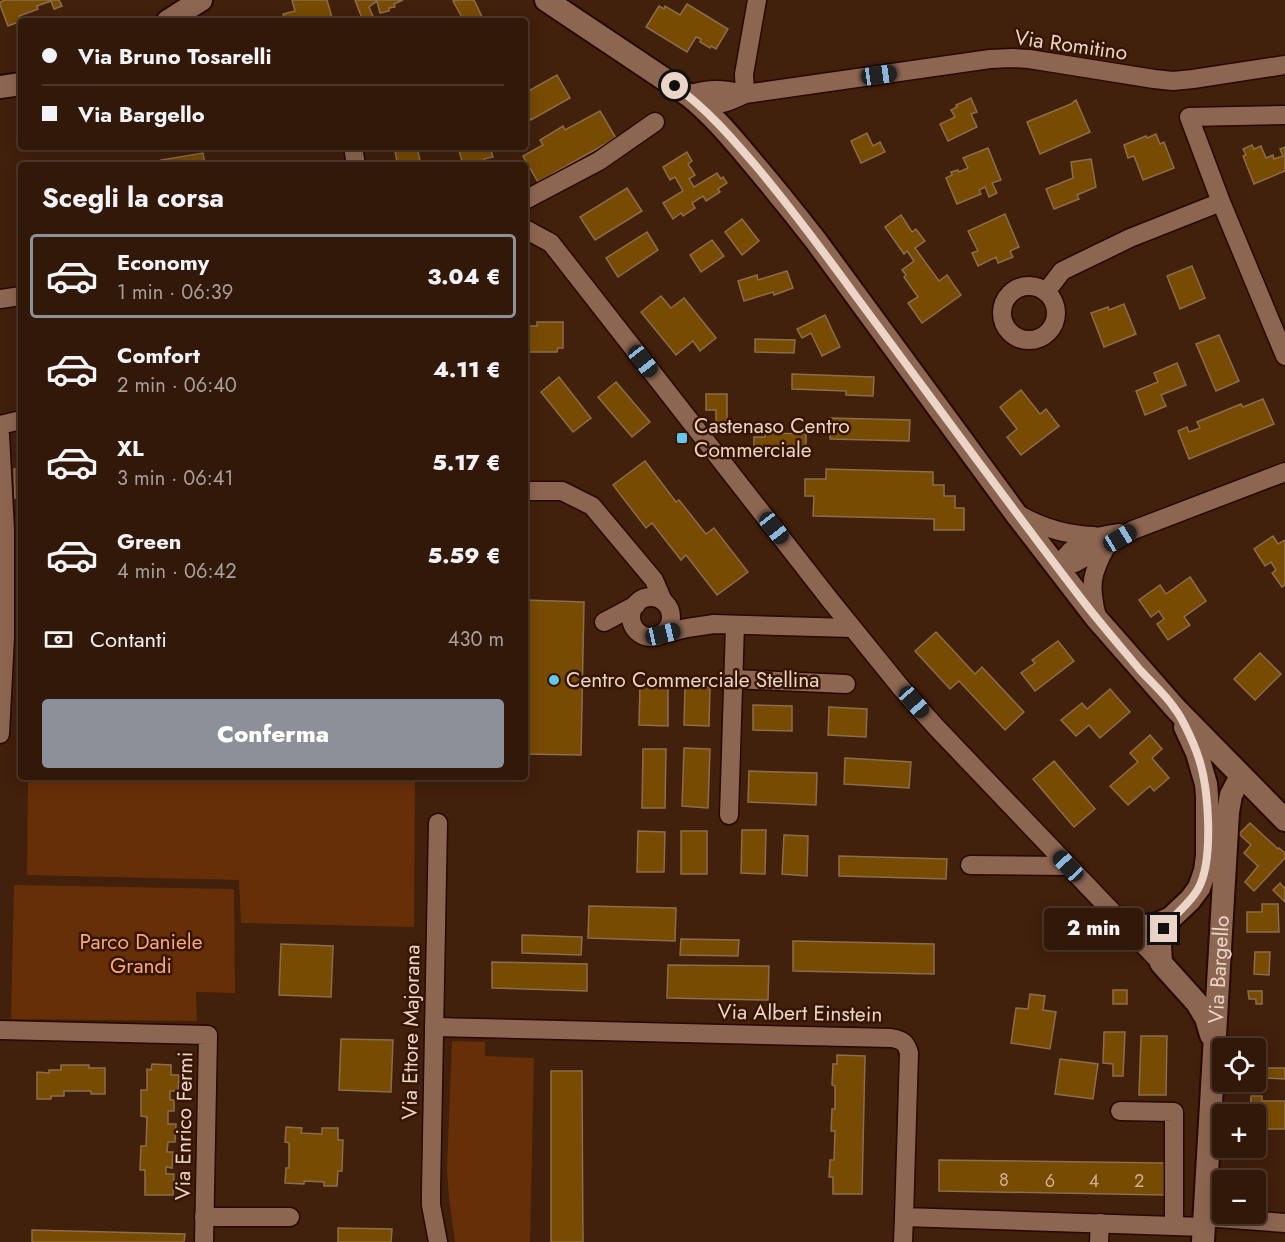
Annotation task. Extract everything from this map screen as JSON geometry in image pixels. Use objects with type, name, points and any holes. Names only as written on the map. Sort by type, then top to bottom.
[{"type":"street","points":[[173,18],[201,0]]},
{"type":"street","points":[[546,0],[694,100],[734,140],[809,232],[1016,514],[1097,619],[1176,709],[1285,820]]},
{"type":"street","points":[[734,140],[731,115],[736,104],[745,94],[744,75],[753,2]]},
{"type":"street","name":"Via Romitino","points":[[694,100],[699,91],[724,89],[745,94],[990,59],[1013,58],[1173,81],[1285,65]]},
{"type":"street","points":[[0,87],[18,84]]},
{"type":"street","points":[[1285,115],[1189,117],[1221,202],[1285,356]]},
{"type":"street","points":[[528,199],[599,161],[655,122]]},
{"type":"street","points":[[1046,292],[1062,271],[1130,238],[1221,202]]},
{"type":"street","points":[[528,231],[551,243],[852,628],[936,728],[1197,1003],[1203,1011],[1212,1039]]},
{"type":"street","points":[[0,299],[18,296]]},
{"type":"street","points":[[0,425],[18,421]]},
{"type":"street","points":[[0,435],[5,530],[0,734]]},
{"type":"street","points":[[1058,567],[1075,563],[1103,541],[1285,472]]},
{"type":"street","points":[[528,491],[562,491],[592,506],[654,579],[670,612],[670,624],[663,634]]},
{"type":"street","points":[[1016,514],[1063,533],[1103,541]]},
{"type":"street","points":[[1097,619],[1092,586],[1103,541]]},
{"type":"street","points":[[638,561],[645,576],[640,602],[632,616],[632,622],[638,632]]},
{"type":"street","points":[[714,624],[687,616],[657,598],[640,602],[604,622],[621,625],[650,637],[714,624],[852,628]]},
{"type":"street","points":[[729,815],[735,624]]},
{"type":"street","points":[[733,679],[846,684]]},
{"type":"street","name":"Via Bargello","points":[[1161,963],[1160,945],[1164,929],[1171,918],[1199,888],[1205,871],[1207,855],[1206,784],[1197,753],[1176,709]]},
{"type":"street","points":[[1207,796],[1226,780],[1241,776]]},
{"type":"street","name":"Via Bargello","points":[[1213,1038],[1228,803],[1241,776]]},
{"type":"street","name":"Via Ettore Majorana","points":[[438,823],[431,1190],[438,1242]]},
{"type":"street","points":[[970,865],[1068,866]]},
{"type":"street","name":"Via Bargello","points":[[1124,924],[1146,926],[1171,918]]},
{"type":"street","name":"Via Albert Einstein","points":[[434,1027],[901,1040],[907,1044],[909,1053],[904,1217]]},
{"type":"street","name":"Via Enrico Fermi","points":[[0,1030],[208,1035],[204,1242]]},
{"type":"street","name":"Via Bargello","points":[[1204,1229],[1212,1063]]},
{"type":"street","points":[[1120,1111],[1174,1112],[1174,1226]]},
{"type":"street","name":"Via Enrico Fermi","points":[[204,1217],[290,1217]]},
{"type":"street","points":[[903,1242],[904,1217],[1100,1223],[1204,1229],[1285,1223]]},
{"type":"street","points":[[1100,1223],[1100,1242]]},
{"type":"green space","points":[[28,780],[415,780],[414,927],[241,923],[239,880],[27,875]]},
{"type":"green space","name":"Parco Daniele Grandi","points":[[14,885],[234,889],[235,993],[196,992],[197,1021],[11,1019]]},
{"type":"green space","points":[[452,1041],[485,1042],[485,1056],[534,1058],[530,1242],[455,1242],[447,1169]]},
{"type":"building","points":[[5,0],[59,0],[62,6],[54,9],[51,1],[37,6],[38,9],[19,16],[18,22],[8,26],[0,2]]},
{"type":"building","points":[[292,0],[327,0],[332,18],[284,18],[283,14],[295,11]]},
{"type":"building","points":[[355,0],[403,0],[394,4],[395,7],[389,8],[389,11],[380,13],[377,1],[369,7],[374,18],[362,18]]},
{"type":"building","points":[[474,0],[483,18],[462,18],[453,1]]},
{"type":"building","points":[[687,4],[728,29],[716,49],[700,42],[701,39],[696,37],[687,52],[646,27],[659,6],[664,9],[665,6],[680,15]]},
{"type":"building","points":[[557,75],[570,98],[531,120],[528,115],[528,91]]},
{"type":"building","points":[[971,98],[977,112],[971,114],[977,127],[948,141],[940,124],[955,117],[951,110],[957,107],[956,105]]},
{"type":"building","points":[[1076,100],[1090,132],[1040,154],[1027,122]]},
{"type":"building","points":[[600,111],[616,138],[538,182],[523,156],[543,145],[540,140],[563,126],[565,130]]},
{"type":"building","points":[[867,133],[873,146],[880,142],[885,152],[861,163],[851,141]]},
{"type":"building","points":[[1156,134],[1160,144],[1164,142],[1174,168],[1143,180],[1134,156],[1128,158],[1124,145]]},
{"type":"building","points":[[1252,145],[1254,149],[1261,146],[1266,158],[1273,155],[1274,159],[1283,156],[1280,149],[1285,147],[1285,171],[1254,184],[1243,156],[1246,155],[1243,149]]},
{"type":"building","points":[[988,148],[1001,180],[992,183],[997,193],[989,197],[985,187],[979,190],[981,194],[957,204],[946,178],[952,175],[951,172],[958,170],[959,172],[968,168],[963,158]]},
{"type":"building","points":[[418,150],[420,162],[392,162],[397,161],[395,152]]},
{"type":"building","points":[[459,150],[491,150],[493,157],[484,159],[484,162],[462,162]]},
{"type":"building","points":[[687,152],[692,161],[688,164],[695,175],[689,179],[694,187],[717,173],[727,183],[718,189],[720,192],[706,201],[703,196],[692,203],[695,208],[673,219],[663,203],[683,191],[675,177],[670,180],[663,167]]},
{"type":"building","points":[[203,153],[204,162],[161,162],[161,160]]},
{"type":"building","points":[[1091,159],[1096,187],[1077,195],[1079,199],[1054,209],[1046,189],[1073,178],[1071,162]]},
{"type":"building","points":[[627,188],[642,211],[595,240],[580,217]]},
{"type":"building","points":[[1005,214],[1019,247],[1010,251],[1013,257],[998,263],[996,257],[978,266],[972,253],[978,251],[968,231]]},
{"type":"building","points":[[901,215],[912,232],[916,229],[925,241],[915,248],[939,281],[947,275],[961,295],[922,323],[908,303],[918,297],[904,277],[906,275],[902,270],[914,261],[907,251],[904,254],[885,227]]},
{"type":"building","points":[[742,219],[759,241],[742,255],[725,232]]},
{"type":"building","points":[[647,232],[658,250],[618,277],[606,258]]},
{"type":"building","points":[[712,240],[724,256],[701,272],[690,255]]},
{"type":"building","points":[[1192,266],[1205,298],[1180,309],[1167,276]]},
{"type":"building","points":[[787,271],[793,288],[774,295],[773,292],[744,301],[738,281],[757,275],[758,280]]},
{"type":"building","points":[[661,296],[671,308],[684,298],[716,338],[700,351],[693,341],[676,355],[641,312]]},
{"type":"building","points":[[1124,304],[1136,334],[1104,347],[1091,313],[1108,307],[1109,310]]},
{"type":"building","points":[[825,315],[840,347],[822,356],[811,333],[802,338],[797,329]]},
{"type":"building","points":[[537,322],[563,322],[563,348],[558,348],[557,352],[528,352],[528,326],[537,326]]},
{"type":"building","points":[[1219,335],[1239,381],[1216,391],[1196,344]]},
{"type":"building","points":[[755,339],[795,340],[794,353],[755,352]]},
{"type":"building","points":[[1177,363],[1186,385],[1161,395],[1166,406],[1145,415],[1136,391],[1158,382],[1154,373]]},
{"type":"building","points":[[792,374],[874,377],[873,396],[846,395],[846,391],[792,389]]},
{"type":"building","points":[[559,377],[591,418],[573,432],[541,392]]},
{"type":"building","points":[[616,382],[650,422],[632,437],[598,397]]},
{"type":"building","points":[[1021,390],[1040,414],[1046,409],[1059,426],[1021,455],[1007,437],[1017,429],[1000,407]]},
{"type":"building","points":[[706,394],[727,394],[727,424],[716,424],[716,410],[706,410]]},
{"type":"building","points":[[1263,399],[1274,424],[1189,459],[1178,431],[1187,427],[1189,432],[1200,428],[1197,422],[1241,404],[1243,407]]},
{"type":"building","points":[[830,418],[910,420],[909,441],[830,439]]},
{"type":"building","points":[[765,433],[806,434],[806,448],[754,447],[754,437],[765,437]]},
{"type":"building","points":[[645,461],[676,502],[679,500],[706,534],[714,528],[748,572],[717,595],[686,555],[681,560],[652,523],[646,528],[613,485]]},
{"type":"building","points":[[14,469],[18,469],[18,498],[15,498]]},
{"type":"building","points":[[826,469],[933,472],[933,485],[944,485],[944,496],[955,496],[955,508],[964,508],[964,530],[934,530],[934,519],[813,516],[814,496],[805,496],[805,479],[826,479]]},
{"type":"building","points":[[1273,536],[1278,544],[1285,540],[1285,585],[1282,587],[1272,573],[1276,570],[1271,562],[1265,566],[1254,549]]},
{"type":"building","points":[[1190,577],[1206,601],[1184,617],[1190,625],[1168,640],[1157,624],[1164,619],[1159,611],[1151,617],[1139,600],[1160,585],[1166,594]]},
{"type":"building","name":"Centro Commerciale Stellina","points":[[528,600],[584,602],[581,755],[528,754]]},
{"type":"building","points":[[936,632],[975,674],[982,667],[1024,712],[1005,730],[959,681],[950,689],[915,651]]},
{"type":"building","points":[[1058,641],[1074,661],[1035,691],[1021,673],[1035,663],[1032,660]]},
{"type":"building","points":[[1260,653],[1281,674],[1255,700],[1234,679]]},
{"type":"building","points":[[640,684],[668,684],[668,726],[639,725]]},
{"type":"building","points":[[685,687],[710,687],[709,726],[684,725]]},
{"type":"building","points":[[1110,689],[1130,712],[1100,738],[1089,725],[1076,736],[1061,720],[1082,703],[1087,709]]},
{"type":"building","points":[[753,705],[792,706],[792,731],[753,730]]},
{"type":"building","points":[[829,707],[867,709],[866,737],[828,735]]},
{"type":"building","points":[[1150,735],[1162,749],[1152,758],[1169,778],[1154,791],[1150,786],[1128,805],[1110,786],[1138,762],[1130,753]]},
{"type":"building","points":[[684,748],[710,749],[708,808],[682,806]]},
{"type":"building","points":[[643,749],[666,749],[665,808],[642,808]]},
{"type":"building","points":[[845,758],[911,762],[909,788],[844,784]]},
{"type":"building","points":[[1054,761],[1095,809],[1074,827],[1033,779]]},
{"type":"building","points":[[749,771],[817,773],[816,805],[748,802]]},
{"type":"building","points":[[1250,823],[1285,853],[1285,858],[1254,891],[1245,882],[1258,866],[1244,853],[1251,845],[1239,834]]},
{"type":"building","points":[[742,830],[766,830],[765,874],[741,873]]},
{"type":"building","points":[[638,831],[665,832],[664,872],[637,872]]},
{"type":"building","points":[[681,831],[707,831],[707,874],[681,874]]},
{"type":"building","points":[[784,835],[808,836],[807,876],[782,874]]},
{"type":"building","points":[[839,856],[947,859],[946,879],[839,876]]},
{"type":"building","points":[[1280,883],[1285,887],[1285,902],[1273,890]]},
{"type":"building","points":[[1262,904],[1278,904],[1279,932],[1247,932],[1247,912],[1262,912]]},
{"type":"building","points":[[589,906],[676,908],[675,941],[588,938]]},
{"type":"building","points":[[522,935],[582,937],[581,955],[522,953]]},
{"type":"building","points":[[681,939],[739,940],[738,956],[680,955]]},
{"type":"building","points":[[793,941],[934,944],[934,974],[793,971]]},
{"type":"building","points":[[281,944],[333,946],[331,997],[279,995]]},
{"type":"building","points":[[1255,952],[1270,952],[1269,975],[1254,974]]},
{"type":"building","points":[[492,962],[587,964],[587,991],[492,988]]},
{"type":"building","points":[[668,965],[769,966],[768,1000],[667,998]]},
{"type":"building","points":[[1113,990],[1127,990],[1127,1004],[1113,1004]]},
{"type":"building","points":[[1248,991],[1262,991],[1262,1004],[1256,1004],[1256,999],[1249,999]]},
{"type":"building","points":[[1030,994],[1045,996],[1043,1010],[1056,1012],[1050,1049],[1011,1043],[1016,1008],[1028,1009]]},
{"type":"building","points":[[1104,1032],[1125,1032],[1123,1076],[1113,1076],[1113,1064],[1103,1063]]},
{"type":"building","points":[[1141,1036],[1167,1036],[1166,1095],[1139,1095]]},
{"type":"building","points":[[341,1039],[393,1040],[391,1092],[339,1090]]},
{"type":"building","points":[[837,1055],[865,1056],[862,1194],[833,1194],[833,1177],[829,1177],[830,1160],[834,1160],[835,1131],[831,1131],[832,1109],[835,1109],[835,1086],[832,1085],[833,1064],[837,1064]]},
{"type":"building","points":[[1060,1059],[1098,1064],[1093,1099],[1055,1094]]},
{"type":"building","points":[[152,1064],[171,1065],[171,1075],[179,1075],[178,1091],[170,1091],[170,1100],[174,1100],[174,1111],[168,1111],[168,1124],[176,1124],[175,1142],[168,1142],[167,1152],[173,1152],[172,1168],[166,1167],[166,1174],[174,1174],[173,1195],[145,1195],[145,1170],[140,1170],[141,1146],[146,1146],[147,1117],[141,1116],[141,1090],[147,1090],[147,1069],[151,1070]]},
{"type":"building","points":[[61,1065],[89,1065],[89,1068],[105,1068],[105,1094],[91,1094],[91,1091],[64,1091],[64,1096],[37,1099],[37,1072],[49,1073],[49,1070],[61,1070]]},
{"type":"building","points":[[1266,1068],[1285,1068],[1285,1079],[1266,1078]]},
{"type":"building","points":[[551,1071],[582,1071],[583,1242],[551,1242]]},
{"type":"building","points":[[1251,1096],[1262,1096],[1262,1101],[1285,1101],[1285,1129],[1266,1129],[1266,1104],[1251,1104]]},
{"type":"building","points":[[286,1127],[302,1128],[301,1133],[322,1134],[322,1128],[338,1128],[338,1140],[343,1140],[342,1171],[338,1171],[337,1186],[324,1186],[324,1182],[285,1183],[286,1168],[289,1168],[289,1143],[285,1142]]},
{"type":"building","points":[[939,1160],[1164,1163],[1164,1195],[939,1191]]},
{"type":"building","points":[[338,1228],[392,1229],[391,1242],[338,1242]]},
{"type":"building","points":[[32,1230],[185,1234],[184,1242],[32,1242]]},
{"type":"place","name":"Castenaso Centro Commerciale","points":[[682,438]]},
{"type":"place","name":"Centro Commerciale Stellina","points":[[554,680]]},
{"type":"route","points":[[675,86],[701,105],[734,140],[788,205],[1080,598],[1176,709],[1193,742],[1206,784],[1207,855],[1205,871],[1199,888],[1171,918],[1164,929]]}]
